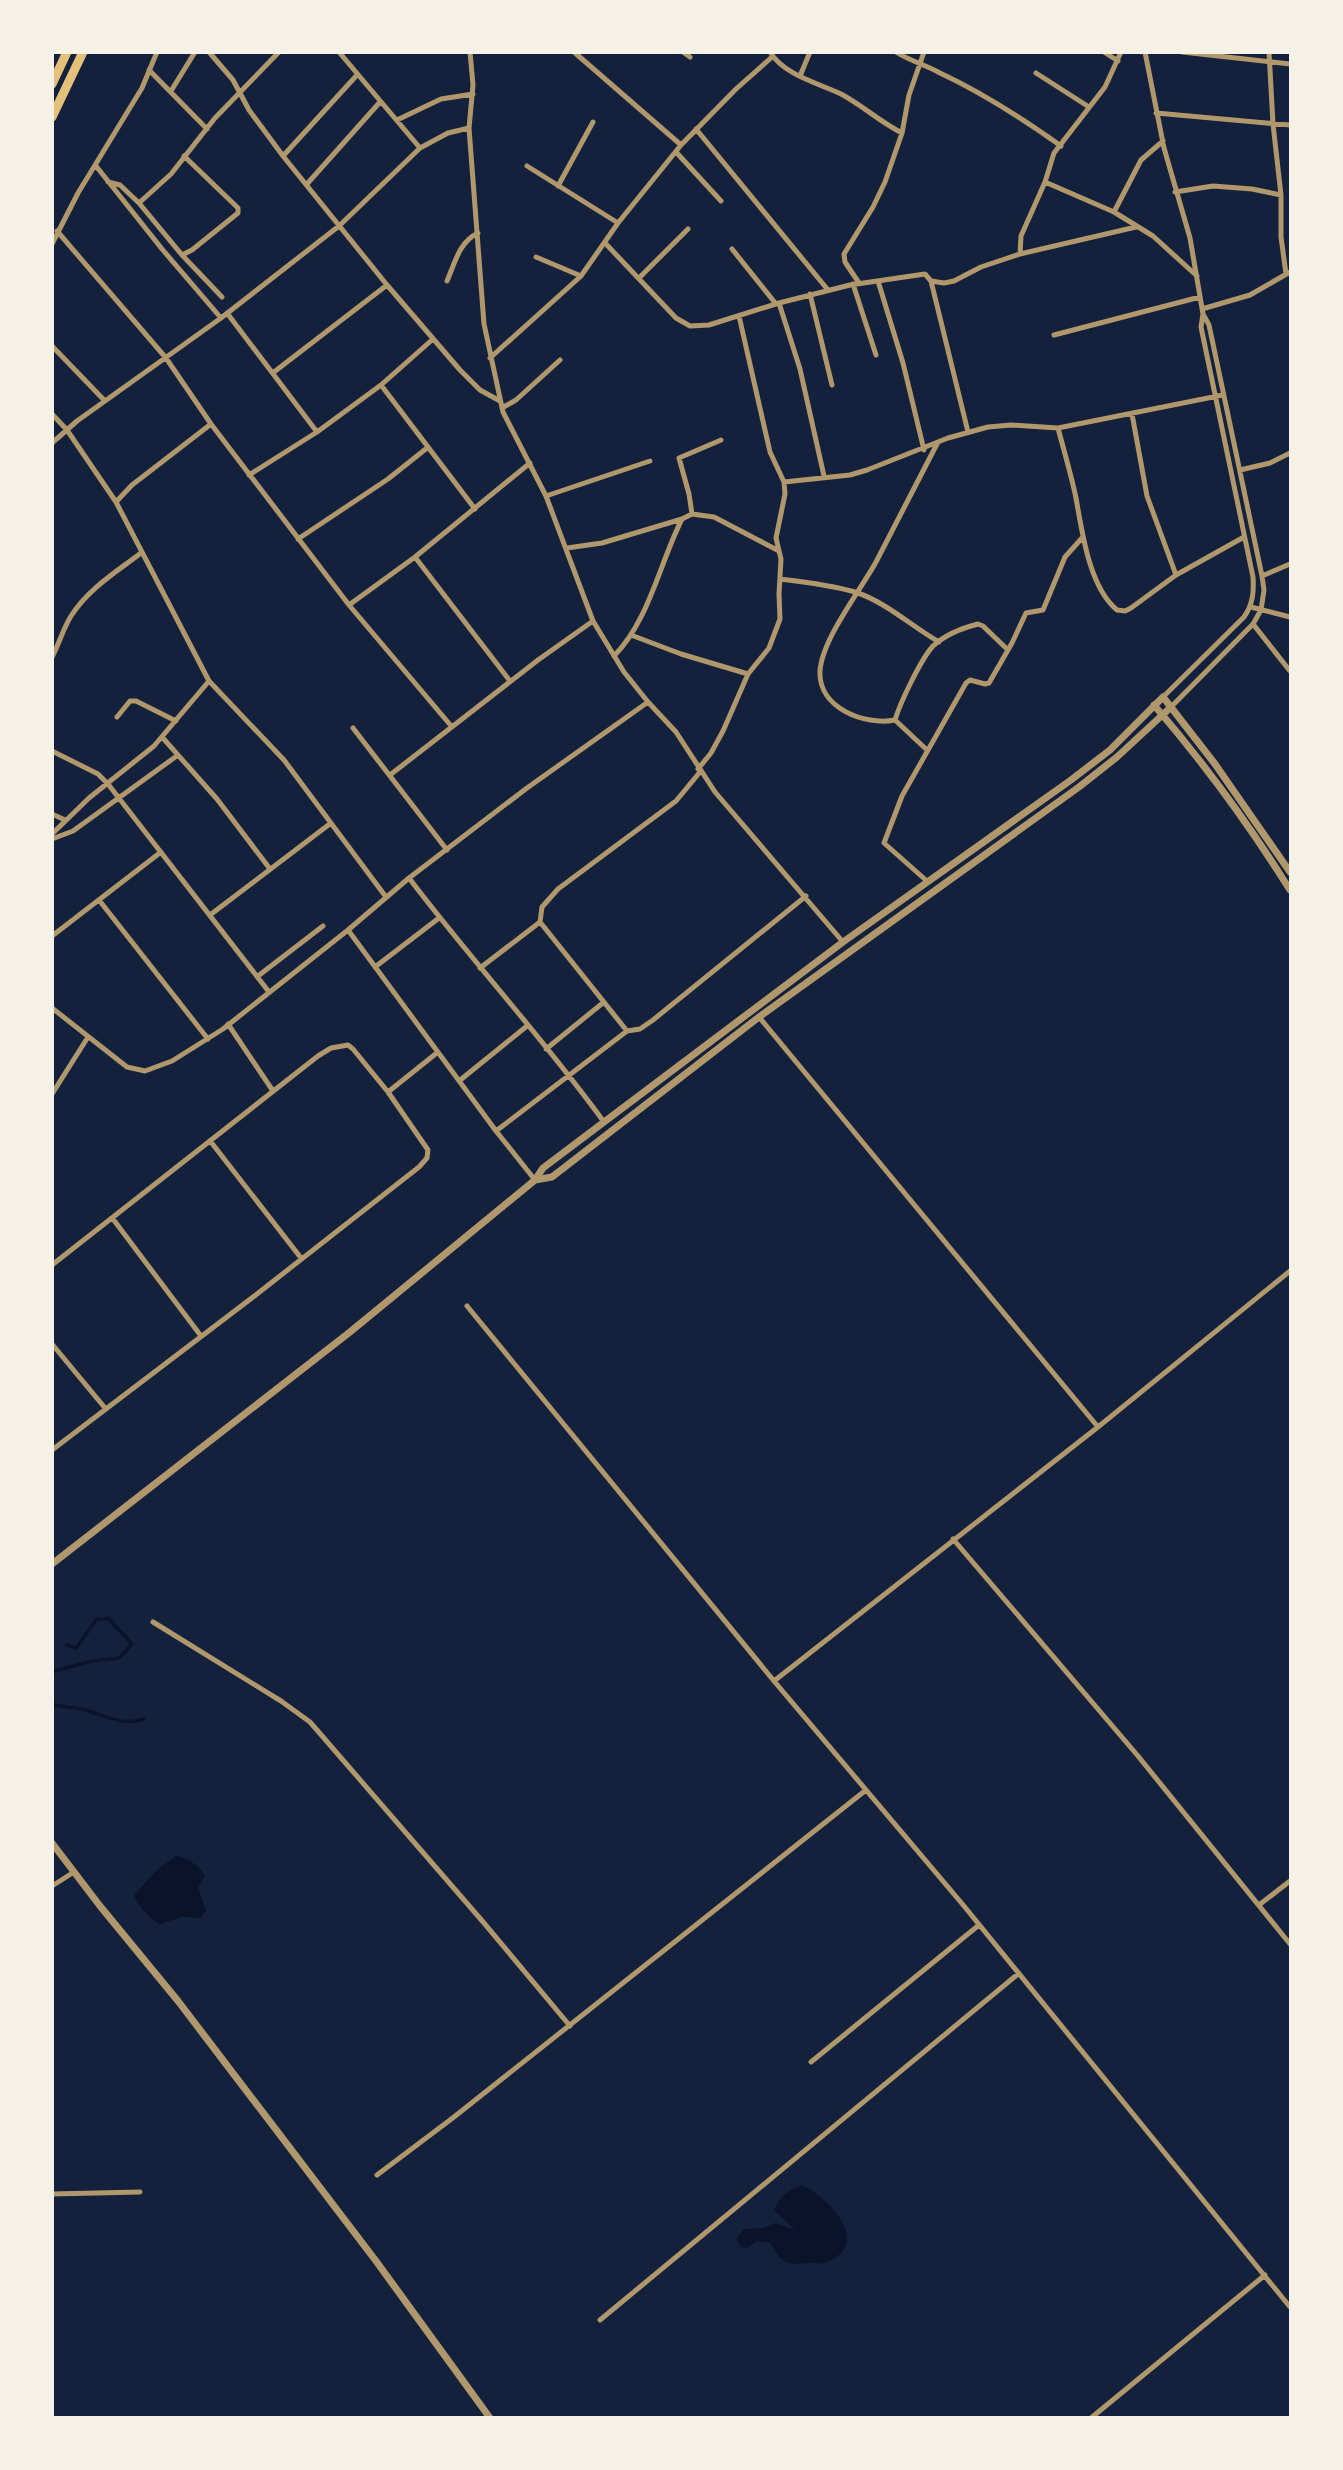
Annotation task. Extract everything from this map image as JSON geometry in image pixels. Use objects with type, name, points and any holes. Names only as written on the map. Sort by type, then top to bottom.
[{"type":"main road","points":[[52,85],[67,52]]},
{"type":"main road","points":[[52,117],[83,52]]},
{"type":"street","points":[[52,244],[57,231],[122,124],[156,52]]},
{"type":"street","points":[[170,91],[195,52]]},
{"type":"street","points":[[209,52],[233,80],[239,94],[283,156],[387,285],[480,390],[501,405]]},
{"type":"street","points":[[139,203],[157,188],[207,129],[279,52]]},
{"type":"street","points":[[339,52],[420,148]]},
{"type":"street","points":[[470,52],[473,94],[469,128],[484,324],[501,405],[546,496],[593,621],[614,656],[648,702],[676,732],[699,770],[735,817],[843,942]]},
{"type":"street","points":[[575,52],[681,145]]},
{"type":"street","points":[[683,52],[690,57]]},
{"type":"street","points":[[800,76],[810,52]]},
{"type":"street","points":[[896,52],[980,94],[1023,119],[1061,146]]},
{"type":"street","points":[[876,355],[856,284],[844,254],[873,207],[902,133],[909,95],[925,52]]},
{"type":"street","points":[[1104,52],[1118,61]]},
{"type":"street","points":[[1020,254],[1021,236],[1055,153],[1105,87],[1121,52]]},
{"type":"street","points":[[536,1180],[552,1177],[759,1017],[1079,787],[1163,715],[1253,624],[1261,610],[1264,590],[1262,576],[1240,470],[1209,325],[1203,311],[1190,238],[1175,192],[1156,113],[1145,52]]},
{"type":"street","points":[[1182,52],[1290,65]]},
{"type":"street","points":[[1203,311],[1250,295],[1288,273],[1280,227],[1281,195],[1269,52]]},
{"type":"street","points":[[490,358],[581,276],[606,244],[618,223],[681,145],[771,55],[800,76],[843,95],[902,133]]},
{"type":"street","points":[[149,70],[207,129]]},
{"type":"street","points":[[1037,73],[1089,107]]},
{"type":"street","points":[[283,156],[357,75]]},
{"type":"street","points":[[397,120],[442,99],[473,94]]},
{"type":"street","points":[[307,184],[380,103]]},
{"type":"street","points":[[1156,113],[1290,125]]},
{"type":"street","points":[[558,186],[593,121]]},
{"type":"street","points":[[52,443],[105,401],[221,318],[339,226],[420,148],[448,133],[469,128]]},
{"type":"street","points":[[696,129],[828,290]]},
{"type":"street","points":[[1114,212],[1141,160],[1163,141]]},
{"type":"street","points":[[676,152],[721,201]]},
{"type":"street","points":[[183,255],[238,213],[239,208],[184,156]]},
{"type":"street","points":[[96,166],[221,318]]},
{"type":"street","points":[[527,166],[618,223]]},
{"type":"street","points":[[108,182],[120,185],[139,203],[222,297]]},
{"type":"street","points":[[1045,182],[1114,212],[1153,236],[1196,276]]},
{"type":"street","points":[[1175,192],[1213,186],[1281,195]]},
{"type":"street","points":[[931,281],[954,281],[981,267],[1020,254],[1136,227]]},
{"type":"street","points":[[639,278],[688,229]]},
{"type":"street","points":[[57,231],[166,358],[211,424],[349,605],[452,727]]},
{"type":"street","points":[[447,281],[462,244],[478,233]]},
{"type":"street","points":[[606,244],[663,306],[684,323],[696,327],[709,326],[810,294],[925,274],[931,281],[968,432]]},
{"type":"street","points":[[732,249],[778,304],[800,369],[824,476]]},
{"type":"street","points":[[536,257],[581,276]]},
{"type":"street","points":[[878,281],[903,363],[924,450]]},
{"type":"street","points":[[274,372],[387,285]]},
{"type":"street","points":[[810,294],[832,385]]},
{"type":"street","points":[[1054,335],[1200,297]]},
{"type":"street","points":[[52,1564],[350,1332],[536,1180],[543,1168],[843,942],[1110,750],[1244,617],[1251,607],[1253,576],[1214,396],[1201,327],[1203,311]]},
{"type":"street","points":[[227,313],[317,432]]},
{"type":"street","points":[[480,968],[540,922],[542,907],[558,889],[676,801],[711,753],[747,674],[769,648],[778,627],[782,559],[776,538],[785,494],[784,482],[769,452],[738,316]]},
{"type":"street","points":[[249,475],[317,432],[381,385],[433,339]]},
{"type":"street","points":[[52,346],[105,401]]},
{"type":"street","points":[[501,405],[516,400],[560,360]]},
{"type":"street","points":[[381,385],[475,509]]},
{"type":"street","points":[[784,482],[850,475],[968,432],[1011,425],[1058,428],[1223,395]]},
{"type":"street","points":[[52,414],[67,430],[116,502],[209,681],[284,760],[386,897]]},
{"type":"street","points":[[1132,414],[1147,496],[1176,575]]},
{"type":"street","points":[[116,502],[132,485],[211,424]]},
{"type":"street","points":[[1058,428],[1076,496],[1082,537],[1102,589],[1117,610],[1125,611],[1131,608],[1176,575],[1244,537]]},
{"type":"street","points":[[692,514],[690,494],[679,458],[721,440]]},
{"type":"street","points":[[927,750],[895,720],[874,720],[849,714],[829,699],[821,682],[821,663],[826,649],[938,442]]},
{"type":"street","points":[[298,539],[388,479],[427,448]]},
{"type":"street","points":[[1240,470],[1270,463],[1290,453]]},
{"type":"street","points":[[546,496],[650,461]]},
{"type":"street","points":[[349,605],[530,464]]},
{"type":"street","points":[[567,548],[603,543],[692,514],[714,517],[779,551]]},
{"type":"street","points":[[614,656],[631,635],[651,595],[682,519]]},
{"type":"street","points":[[928,882],[889,849],[884,841],[902,796],[966,683],[970,680],[982,684],[989,682],[1026,613],[1043,610],[1065,557],[1082,537]]},
{"type":"street","points":[[52,657],[71,617],[83,601],[109,576],[141,553]]},
{"type":"street","points":[[415,556],[510,681]]},
{"type":"street","points":[[1262,576],[1290,564]]},
{"type":"street","points":[[780,579],[857,593],[898,614],[939,642]]},
{"type":"street","points":[[1251,607],[1290,617]]},
{"type":"street","points":[[390,775],[510,681],[593,621]]},
{"type":"street","points":[[895,720],[929,652],[939,642],[957,631],[978,624],[1008,650]]},
{"type":"street","points":[[1253,624],[1290,671]]},
{"type":"street","points":[[631,635],[747,674]]},
{"type":"street","points":[[52,834],[65,820],[142,757],[209,681]]},
{"type":"street","points":[[1163,697],[1215,764],[1290,872]]},
{"type":"street","points":[[117,717],[130,701],[136,701],[176,721]]},
{"type":"street","points":[[52,1008],[118,1062],[135,1070],[145,1071],[172,1061],[228,1024],[348,930],[409,878],[527,788],[648,702]]},
{"type":"street","points":[[1154,705],[1207,770],[1265,850],[1290,890]]},
{"type":"street","points":[[353,727],[447,850]]},
{"type":"street","points":[[162,737],[217,799],[270,869]]},
{"type":"street","points":[[52,751],[98,775],[108,784],[269,992]]},
{"type":"street","points":[[52,839],[73,831],[178,755]]},
{"type":"street","points":[[52,814],[65,820]]},
{"type":"street","points":[[210,915],[331,823]]},
{"type":"street","points":[[52,936],[162,852]]},
{"type":"street","points":[[409,878],[604,1122]]},
{"type":"street","points":[[496,1131],[627,1031],[640,1028],[653,1020],[806,896]]},
{"type":"street","points":[[99,900],[208,1039]]},
{"type":"street","points":[[375,967],[439,918]]},
{"type":"street","points":[[540,922],[627,1031]]},
{"type":"street","points":[[258,976],[323,926]]},
{"type":"street","points":[[348,930],[496,1131],[536,1180]]},
{"type":"street","points":[[547,1049],[604,1002]]},
{"type":"street","points":[[759,1017],[1098,1427]]},
{"type":"street","points":[[228,1024],[273,1091]]},
{"type":"street","points":[[459,1081],[527,1026]]},
{"type":"street","points":[[52,1094],[88,1037]]},
{"type":"street","points":[[52,1265],[331,1048],[343,1045],[353,1049],[388,1092],[428,1150],[427,1157],[419,1167],[52,1450]]},
{"type":"street","points":[[388,1092],[438,1052]]},
{"type":"street","points":[[211,1142],[301,1258]]},
{"type":"street","points":[[113,1219],[201,1336]]},
{"type":"street","points":[[774,1681],[1098,1427],[1290,1271]]},
{"type":"street","points":[[467,1306],[774,1681],[979,1925],[1290,2307]]},
{"type":"street","points":[[52,1344],[105,1408]]},
{"type":"street","points":[[953,1539],[1138,1756],[1290,1944]]},
{"type":"street","points":[[153,1622],[281,1700],[310,1722],[570,2026]]},
{"type":"street","points":[[377,2175],[570,2026],[866,1790]]},
{"type":"street","points":[[52,1843],[178,2001],[490,2417]]},
{"type":"street","points":[[52,1886],[74,1872]]},
{"type":"street","points":[[1259,1905],[1290,1881]]},
{"type":"street","points":[[811,2062],[979,1925]]},
{"type":"street","points":[[600,2320],[1018,1973]]},
{"type":"street","points":[[52,2193],[140,2192]]},
{"type":"street","points":[[1091,2417],[1265,2275]]},
{"type":"water","points":[[176,1856],[193,1863],[205,1876],[198,1887],[206,1911],[200,1918],[182,1917],[160,1924],[144,1912],[134,1895],[158,1869]]},
{"type":"water","points":[[802,2185],[824,2200],[842,2222],[847,2234],[846,2245],[839,2255],[823,2264],[792,2264],[781,2258],[770,2243],[757,2241],[747,2248],[741,2247],[736,2239],[744,2229],[763,2228],[775,2223],[795,2230],[774,2210],[785,2194]]},
{"type":"waterway","points":[[52,1672],[92,1661],[119,1658],[132,1644],[109,1619],[97,1619],[76,1648],[67,1645]]},
{"type":"waterway","points":[[52,1704],[81,1709],[120,1721],[144,1719]]}]
